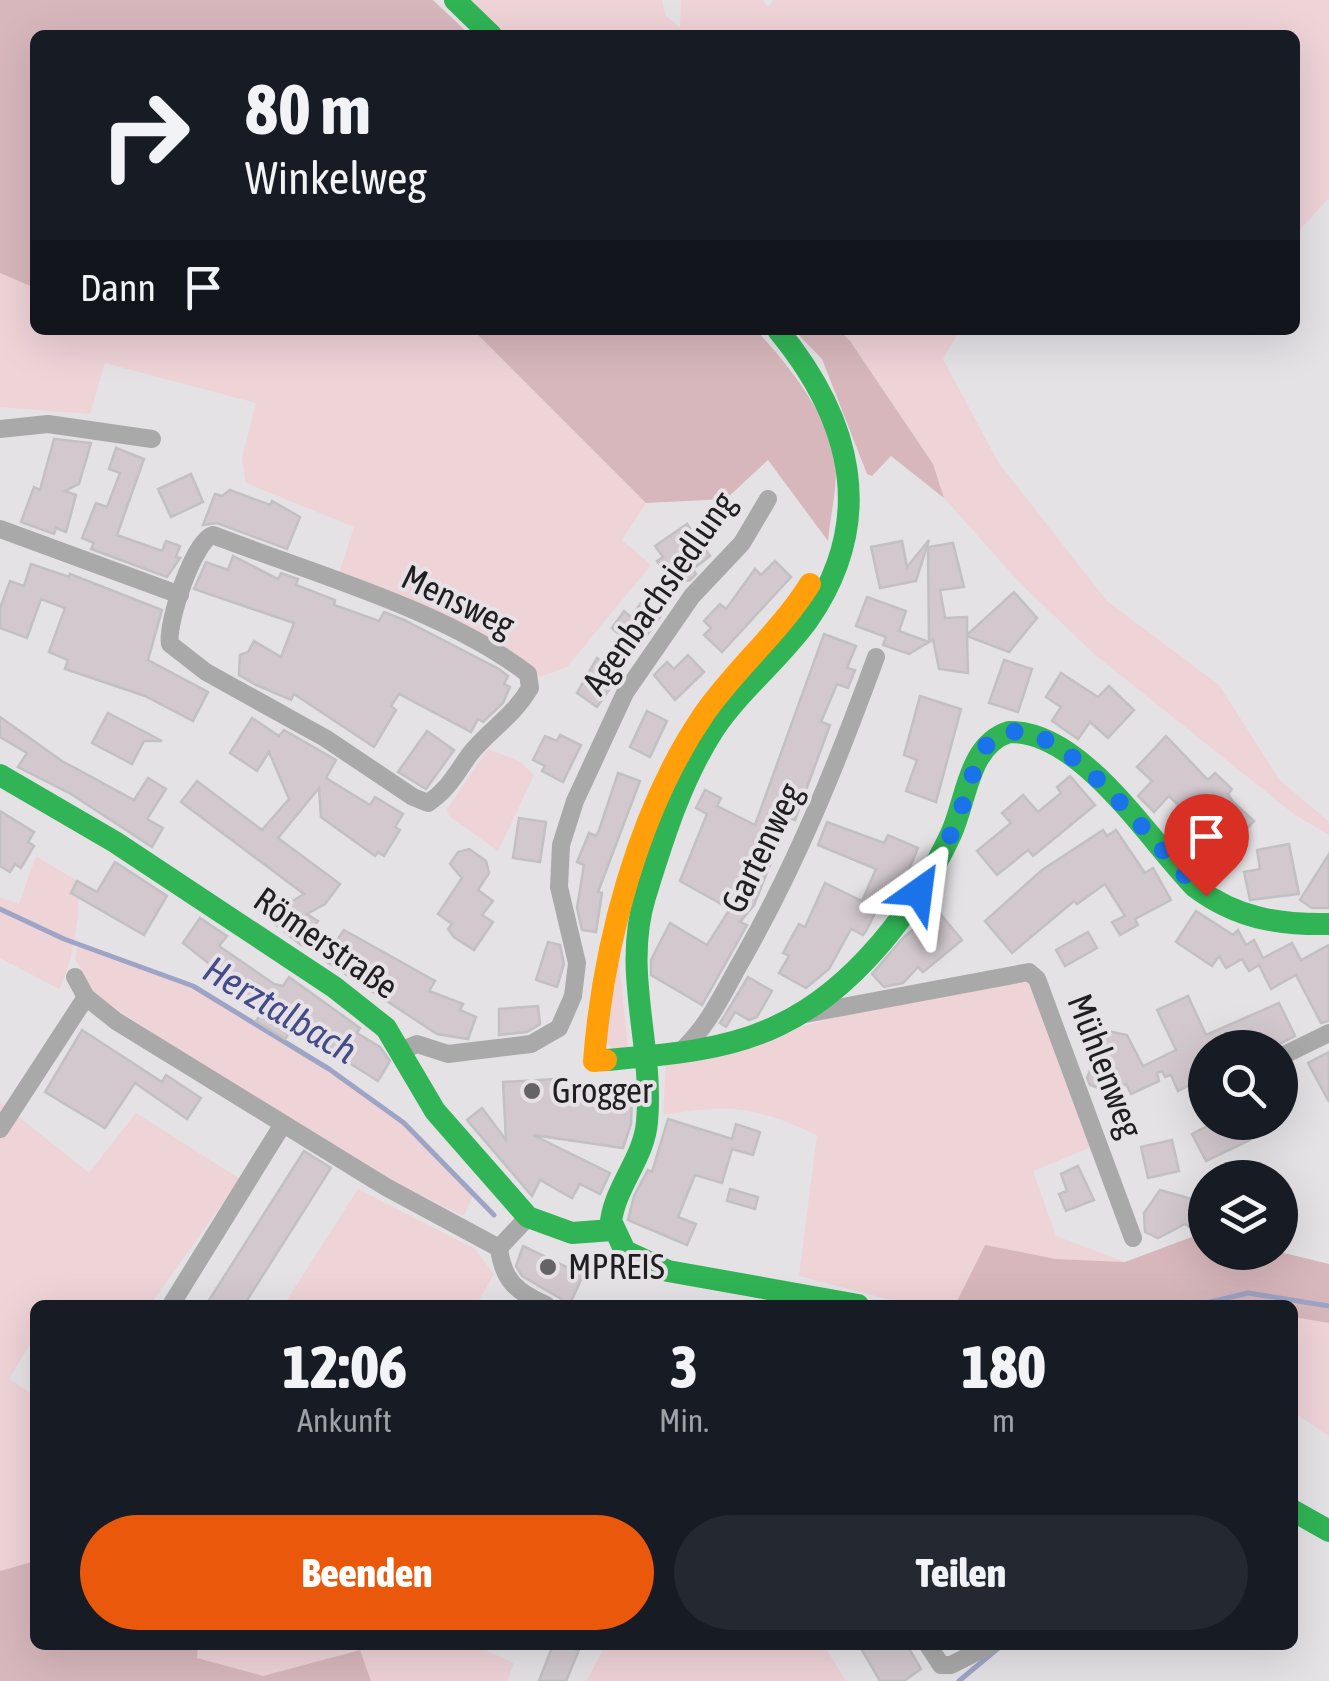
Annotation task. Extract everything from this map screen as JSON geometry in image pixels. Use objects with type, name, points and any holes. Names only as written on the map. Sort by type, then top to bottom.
[{"type":"street","points":[[455,0],[486,30]]},
{"type":"street","points":[[782,335],[813,372],[838,418],[852,477],[848,522],[836,565],[815,610],[716,728],[684,788],[642,905],[633,983],[647,1126],[612,1206],[612,1230],[628,1254],[664,1272],[829,1300]]},
{"type":"street","points":[[0,429],[48,424],[152,439]]},
{"type":"street","name":"Agenbachsiedlung","points":[[403,1050],[418,1044],[448,1054],[531,1044],[559,1028],[573,996],[577,963],[576,947],[562,919],[559,888],[561,845],[575,800],[625,693],[692,596],[742,543],[768,498]]},
{"type":"street","points":[[0,529],[180,594]]},
{"type":"street","name":"Mensweg","points":[[213,535],[436,623],[512,662],[528,674],[530,688],[505,724],[471,754],[448,790],[428,803],[182,657],[170,644],[168,633],[180,594],[201,542],[213,535]]},
{"type":"street","points":[[810,584],[796,609],[701,717],[679,756],[630,884],[602,992],[594,1061],[680,1052],[730,1040],[799,1015],[859,964],[919,892],[954,827],[982,750],[1008,732],[1032,734],[1071,755],[1186,881],[1217,904],[1259,919],[1294,925],[1329,924]]},
{"type":"street","name":"Gartenweg","points":[[680,1052],[701,1033],[778,896],[823,802],[876,657]]},
{"type":"street","name":"Römerstraße","points":[[0,775],[114,842],[334,987],[386,1028],[403,1050],[434,1111],[528,1217]]},
{"type":"street","name":"Mühlenweg","points":[[799,1015],[1029,972],[1037,979],[1133,1238]]},
{"type":"street","points":[[74,977],[86,997],[116,1021],[283,1124],[499,1248],[506,1278],[515,1289],[536,1300]]},
{"type":"street","points":[[0,1129],[86,997]]},
{"type":"street","points":[[1298,1048],[1329,1032]]},
{"type":"street","points":[[174,1300],[283,1124]]},
{"type":"street","points":[[499,1248],[528,1217],[580,1234],[612,1230]]},
{"type":"street","points":[[1298,1513],[1329,1530]]},
{"type":"street","points":[[931,1650],[941,1666],[980,1650]]},
{"type":"shaded area","points":[[0,0],[433,0],[465,30],[30,30],[30,286],[0,273]]},
{"type":"shaded area","points":[[455,0],[662,0],[665,15],[680,28],[681,0],[763,0],[768,7],[773,0],[1329,0],[1329,198],[1300,230],[1300,30],[486,30]]},
{"type":"shaded area","points":[[0,273],[30,286],[30,335],[478,335],[646,503],[622,540],[651,565],[567,667],[540,677],[497,645],[339,573],[354,527],[246,483],[242,458],[256,403],[105,363],[90,414],[0,407]]},
{"type":"shaded area","points":[[478,335],[760,335],[808,395],[828,433],[836,471],[828,541],[768,460],[726,499],[646,503]]},
{"type":"shaded area","points":[[799,335],[844,335],[850,341],[933,464],[944,498],[891,456],[872,476],[867,474],[822,359]]},
{"type":"shaded area","points":[[843,335],[957,335],[943,359],[998,462],[1107,601],[1219,685],[1279,779],[1329,822],[1329,835],[1295,815],[1094,654],[1019,582],[944,498],[933,464]]},
{"type":"shaded area","points":[[488,749],[519,761],[534,775],[498,851],[449,816],[447,809]]},
{"type":"shaded area","points":[[36,856],[77,881],[75,935],[59,989],[0,958],[0,897],[19,904]]},
{"type":"shaded area","points":[[78,944],[193,986],[329,1069],[404,1123],[473,1195],[464,1216],[378,1174],[203,1067],[94,994],[75,958]]},
{"type":"shaded area","points":[[619,962],[628,1048],[615,1051],[602,1039]]},
{"type":"shaded area","points":[[1019,968],[1049,997],[1101,1143],[1033,1171],[1056,1236],[1125,1262],[1056,1259],[985,1245],[958,1300],[891,1300],[799,1276],[817,1135],[776,1118],[742,1110],[707,1109],[663,1115],[666,1063]]},
{"type":"shaded area","points":[[0,1102],[89,1173],[136,1113],[240,1179],[154,1300],[30,1300],[30,1344],[9,1379],[30,1393],[30,1562],[0,1571]]},
{"type":"shaded area","points":[[358,1189],[475,1249],[494,1274],[479,1300],[287,1300]]},
{"type":"shaded area","points":[[1188,1238],[1188,1270],[1298,1270],[1298,1256],[1329,1264],[1329,1323],[1298,1318],[1298,1300],[958,1300],[985,1245],[1056,1259],[1125,1262]]},
{"type":"shaded area","points":[[1298,1318],[1329,1323],[1329,1436],[1298,1415]]},
{"type":"shaded area","points":[[30,1562],[30,1650],[198,1650],[197,1658],[263,1676],[360,1650],[371,1681],[0,1681],[0,1571]]},
{"type":"shaded area","points":[[198,1650],[359,1650],[263,1677],[197,1658]]},
{"type":"shaded area","points":[[359,1650],[485,1650],[514,1663],[507,1681],[371,1681]]},
{"type":"shaded area","points":[[603,1650],[827,1650],[846,1681],[586,1681]]},
{"type":"building","points":[[54,439],[91,443],[79,484],[65,491],[76,495],[66,532],[56,528],[54,534],[21,522],[34,487],[40,490]]},
{"type":"building","points":[[116,448],[144,459],[117,535],[162,551],[166,541],[180,546],[176,557],[180,558],[167,577],[91,549],[94,543],[82,538],[96,503],[107,507],[120,473],[109,469]]},
{"type":"building","points":[[191,474],[203,502],[171,517],[158,489]]},
{"type":"building","points":[[230,490],[270,505],[272,501],[300,517],[287,549],[217,523],[203,525],[215,494],[222,496]]},
{"type":"building","points":[[687,524],[710,556],[693,569],[696,574],[690,580],[674,584],[657,561],[663,557],[655,546]]},
{"type":"building","points":[[929,540],[916,581],[880,588],[871,547],[902,541],[907,567]]},
{"type":"building","points":[[953,543],[964,587],[940,590],[945,618],[967,617],[967,635],[1014,592],[1037,618],[1009,652],[967,636],[968,673],[939,669],[933,639],[929,642],[928,547]]},
{"type":"building","points":[[233,556],[278,579],[281,573],[298,579],[296,585],[335,600],[334,605],[379,621],[384,612],[404,620],[499,669],[508,676],[504,684],[510,687],[503,703],[483,722],[478,719],[471,732],[399,694],[391,706],[396,710],[374,747],[294,694],[291,700],[256,685],[239,675],[240,655],[248,652],[254,641],[281,657],[294,623],[194,589],[206,562],[228,570]]},
{"type":"building","points":[[775,561],[791,577],[722,652],[704,635],[711,628],[704,621],[720,604],[726,609],[755,569],[761,575]]},
{"type":"building","points":[[31,564],[69,577],[70,574],[162,610],[148,660],[208,692],[193,721],[145,696],[65,669],[68,660],[49,652],[65,608],[41,599],[27,638],[0,628],[0,608],[10,581],[24,586]]},
{"type":"building","points":[[867,597],[906,611],[899,631],[929,642],[909,654],[883,645],[886,637],[856,626]]},
{"type":"building","points":[[641,603],[660,617],[637,649],[612,628],[624,611],[631,617]]},
{"type":"building","points":[[824,634],[856,646],[847,668],[855,670],[848,688],[837,684],[821,722],[830,725],[795,820],[788,817],[768,858],[772,860],[754,905],[740,922],[747,925],[702,1005],[651,975],[651,960],[670,923],[707,945],[730,909],[680,881],[707,814],[696,808],[705,790],[721,798],[717,806],[755,825]]},
{"type":"building","points":[[688,655],[704,672],[675,700],[654,675],[667,662],[674,669]]},
{"type":"building","points":[[597,658],[620,674],[597,707],[577,693]]},
{"type":"building","points":[[1004,660],[1032,669],[1018,712],[989,703]]},
{"type":"building","points":[[1061,673],[1098,697],[1109,686],[1134,710],[1108,738],[1090,722],[1078,739],[1052,721],[1061,707],[1046,697]]},
{"type":"building","points":[[920,696],[961,709],[936,802],[906,791],[917,760],[904,755]]},
{"type":"building","points":[[647,711],[667,721],[650,757],[630,747]]},
{"type":"building","points":[[108,713],[162,741],[144,741],[132,764],[92,743]]},
{"type":"building","points":[[0,717],[62,761],[134,800],[148,778],[166,789],[147,819],[163,828],[152,847],[71,794],[18,767],[27,753],[0,737]]},
{"type":"building","points":[[252,718],[279,736],[284,730],[336,760],[326,778],[370,805],[375,797],[403,814],[395,827],[400,830],[384,856],[378,852],[375,856],[321,817],[319,788],[278,838],[340,884],[325,904],[307,914],[318,921],[301,945],[266,917],[304,894],[181,802],[197,781],[262,830],[289,799],[269,752],[257,771],[230,753]]},
{"type":"building","points":[[427,731],[454,750],[426,789],[398,772]]},
{"type":"building","points":[[560,735],[581,745],[563,782],[542,771],[545,766],[533,760],[545,736],[557,741]]},
{"type":"building","points":[[1166,736],[1208,780],[1215,773],[1232,789],[1228,794],[1233,802],[1254,821],[1226,851],[1169,796],[1154,812],[1138,796],[1152,781],[1137,767]]},
{"type":"building","points":[[618,773],[640,781],[598,892],[602,893],[596,932],[582,930],[577,908],[584,865],[577,862],[589,833],[596,836],[599,830]]},
{"type":"building","points":[[1070,776],[1095,805],[1033,856],[1028,850],[997,875],[977,851],[1011,823],[1002,813],[1023,795],[1038,812],[1061,793],[1057,787]]},
{"type":"building","points":[[0,811],[34,832],[28,842],[34,846],[21,868],[15,864],[10,872],[0,866]]},
{"type":"building","points":[[519,818],[546,822],[540,862],[513,858]]},
{"type":"building","points":[[827,822],[884,843],[888,835],[918,848],[898,892],[888,887],[863,935],[851,929],[829,969],[806,988],[779,973],[789,956],[783,953],[799,924],[805,927],[825,883],[862,901],[876,869],[818,845]]},
{"type":"building","points":[[1103,830],[1107,836],[1116,830],[1145,873],[1153,868],[1171,900],[1135,919],[1138,925],[1120,935],[1112,922],[1125,916],[1105,884],[1077,904],[1074,901],[1012,953],[985,921],[1042,870]]},
{"type":"building","points":[[1289,844],[1299,894],[1250,900],[1244,872],[1260,869],[1257,850]]},
{"type":"building","points":[[469,849],[486,861],[489,873],[478,890],[493,901],[482,915],[493,922],[474,950],[454,937],[448,929],[452,924],[438,914],[462,878],[450,864],[458,852]]},
{"type":"building","points":[[1329,854],[1329,908],[1312,908],[1300,900]]},
{"type":"building","points":[[115,862],[167,896],[144,935],[71,893],[77,881],[97,892]]},
{"type":"building","points":[[937,910],[962,940],[923,972],[918,967],[903,983],[884,987],[872,974],[904,937]]},
{"type":"building","points":[[1196,911],[1233,935],[1238,930],[1246,945],[1254,940],[1263,958],[1292,943],[1301,960],[1329,945],[1329,1021],[1321,1023],[1296,975],[1271,989],[1259,965],[1249,971],[1242,959],[1226,968],[1219,956],[1212,966],[1176,942]]},
{"type":"building","points":[[200,918],[227,936],[219,946],[274,984],[283,986],[289,977],[360,1028],[357,1033],[380,1047],[390,1061],[378,1081],[293,1028],[285,1039],[256,1021],[265,1008],[183,943]]},
{"type":"building","points":[[344,930],[435,981],[429,991],[463,1004],[460,1010],[476,1017],[468,1039],[437,1034],[324,960]]},
{"type":"building","points":[[1088,932],[1097,948],[1065,966],[1056,950]]},
{"type":"building","points":[[548,942],[560,945],[564,964],[557,987],[536,980]]},
{"type":"building","points":[[748,977],[772,991],[757,1017],[749,1020],[735,1012],[726,1027],[720,1023]]},
{"type":"building","points":[[1188,996],[1204,1030],[1188,1030],[1188,1086],[1178,1091],[1171,1075],[1165,1077],[1162,1071],[1157,1073],[1159,1081],[1131,1094],[1126,1084],[1107,1091],[1090,1085],[1087,1078],[1091,1068],[1096,1069],[1104,1044],[1099,1042],[1103,1030],[1127,1035],[1143,1066],[1176,1050],[1157,1010]]},
{"type":"building","points":[[1279,1003],[1292,1030],[1217,1030]]},
{"type":"building","points":[[538,1006],[540,1024],[527,1032],[499,1035],[499,1009]]},
{"type":"building","points":[[82,1030],[162,1082],[166,1075],[201,1098],[187,1119],[135,1083],[105,1128],[45,1092]]},
{"type":"building","points":[[1329,1052],[1329,1102],[1308,1063]]},
{"type":"building","points":[[556,1079],[557,1093],[582,1092],[582,1087],[632,1094],[631,1124],[623,1148],[533,1135],[610,1173],[600,1194],[580,1184],[572,1198],[540,1180],[532,1196],[467,1120],[482,1108],[506,1140],[503,1082]]},
{"type":"building","points":[[668,1119],[732,1139],[736,1124],[760,1132],[753,1155],[732,1149],[722,1183],[695,1175],[678,1217],[696,1224],[687,1245],[628,1220],[634,1196],[648,1170],[652,1172]]},
{"type":"building","points":[[1172,1140],[1179,1171],[1148,1178],[1141,1147]]},
{"type":"building","points":[[1195,1140],[1250,1140],[1208,1160]]},
{"type":"building","points":[[304,1151],[331,1168],[247,1300],[209,1300]]},
{"type":"building","points":[[1078,1166],[1094,1200],[1066,1211],[1059,1194],[1067,1191],[1061,1174]]},
{"type":"building","points":[[730,1189],[758,1197],[755,1209],[727,1201]]},
{"type":"building","points":[[1160,1190],[1188,1198],[1188,1226],[1158,1238],[1145,1232],[1144,1213]]},
{"type":"building","points":[[523,1246],[583,1275],[572,1300],[563,1300],[522,1276],[516,1266]]},
{"type":"building","points":[[551,1650],[579,1650],[566,1681],[539,1681]]},
{"type":"building","points":[[862,1650],[910,1650],[921,1669],[904,1681],[880,1681]]},
{"type":"waterway","name":"Herztalbach","points":[[0,909],[64,939],[193,986],[329,1069],[404,1123],[494,1215]]},
{"type":"waterway","name":"Herztalbach","points":[[1219,1300],[1248,1293],[1292,1300]]},
{"type":"waterway","name":"Herztalbach","points":[[1298,1301],[1329,1306]]},
{"type":"waterway","points":[[959,1681],[996,1650]]},
{"type":"traffic: fast","points":[[455,0],[486,30]]},
{"type":"traffic: fast","points":[[782,335],[823,399],[838,434],[847,470],[849,507],[843,545],[830,582],[808,620],[714,729],[682,789],[666,832],[645,897],[637,953],[647,1122],[641,1148],[618,1195],[611,1221],[625,1251],[668,1271],[830,1300]]},
{"type":"traffic: fast","points":[[606,1060],[738,1041],[779,1025],[833,991],[880,944],[920,890],[951,834],[977,761],[985,748],[1009,732],[1036,736],[1087,768],[1195,887],[1210,898],[1258,917],[1329,924]]},
{"type":"traffic: fast","points":[[0,775],[115,842],[334,987],[386,1028],[435,1111],[528,1217],[572,1233],[612,1230]]},
{"type":"traffic: fast","points":[[1298,1513],[1329,1531]]},
{"type":"traffic: slow","points":[[606,1060],[594,1061],[615,926],[660,793],[704,714],[810,584]]},
{"type":"place","name":"Grogger","points":[[532,1091]]},
{"type":"place","name":"MPREIS","points":[[548,1267]]},
{"type":"route","points":[[919,892],[954,827],[982,750],[997,737],[1014,731],[1041,738],[1076,760],[1116,799],[1186,881],[1206,896]]}]
